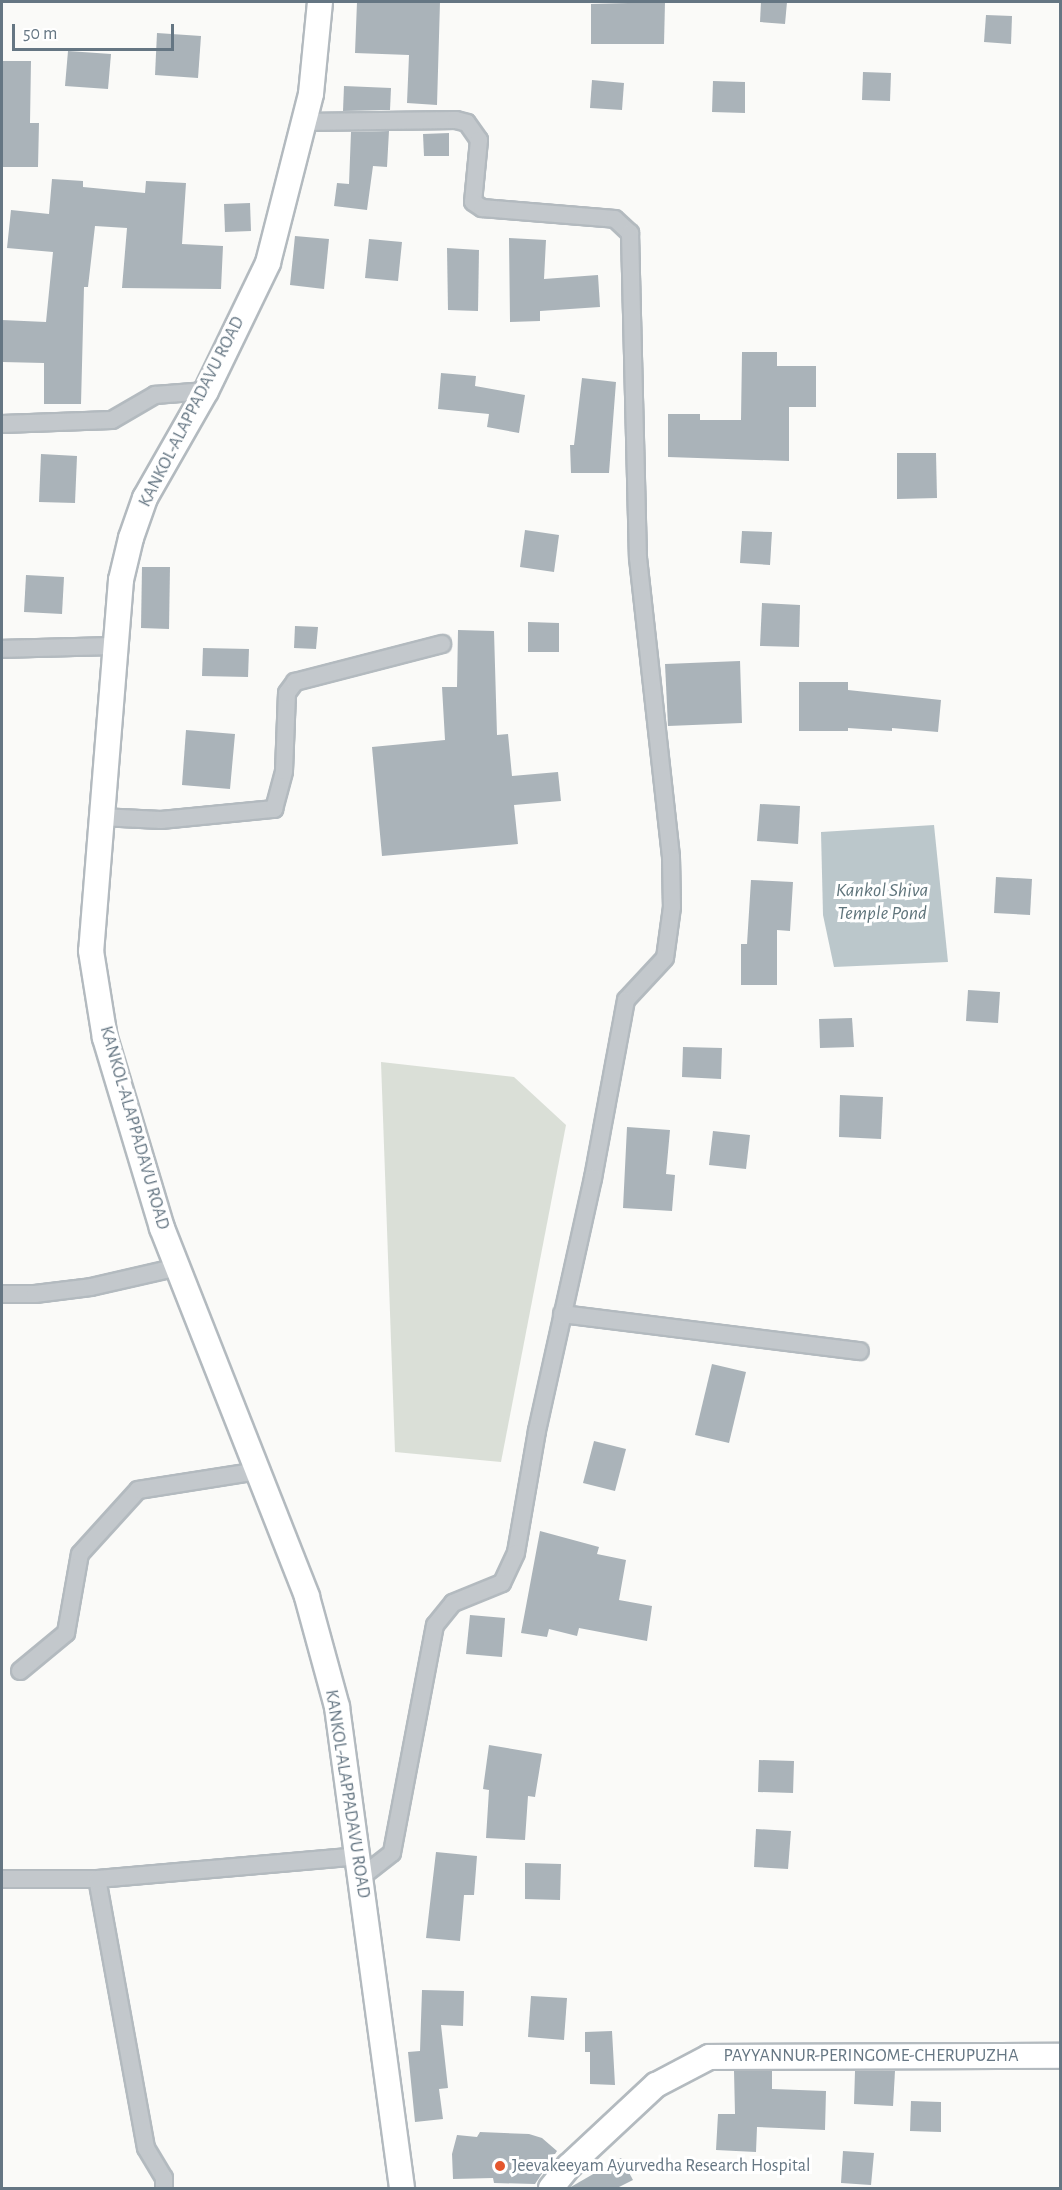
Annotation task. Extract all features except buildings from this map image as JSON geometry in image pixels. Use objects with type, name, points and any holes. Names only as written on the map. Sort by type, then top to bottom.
[{"type":"main road","name":"KANKOL-ALAPPADAVU ROAD","points":[[320,2],[304,122],[268,263],[207,391],[145,498],[131,538],[121,580],[91,951],[105,1038],[162,1228],[308,1597],[337,1707],[402,2188]]},
{"type":"main road","name":"PAYYANNUR-PERINGOME-CHERUPUZHA","points":[[551,2188],[569,2166],[656,2085],[709,2057],[1059,2056]]},
{"type":"street","points":[[2,1879],[97,1879],[359,1866],[392,1853],[435,1625],[453,1603],[502,1583],[516,1553],[562,1314],[593,1178],[626,1000],[664,958],[672,907],[670,857],[638,558],[630,233],[615,219],[482,208],[473,202],[479,140],[467,123],[456,120],[304,122]]},
{"type":"street","points":[[2,424],[112,420],[155,395],[207,391]]},
{"type":"street","points":[[100,818],[162,820],[274,809],[284,771],[287,693],[295,682],[442,644]]},
{"type":"street","points":[[2,649],[115,646]]},
{"type":"street","points":[[2,1294],[35,1294],[91,1287],[178,1267]]},
{"type":"street","points":[[562,1314],[860,1351]]},
{"type":"street","points":[[20,1671],[66,1633],[80,1554],[138,1490],[258,1471]]},
{"type":"street","points":[[97,1879],[146,2148],[164,2178],[164,2188]]},
{"type":"shaded area","points":[[381,1062],[514,1077],[566,1125],[501,1462],[395,1452]]},
{"type":"water","name":"Kankol Shiva Temple Pond","points":[[934,825],[948,962],[834,967],[823,915],[821,832]]},
{"type":"place","name":"Jeevakeeyam Ayurvedha Research Hospital","points":[[500,2166]]}]
